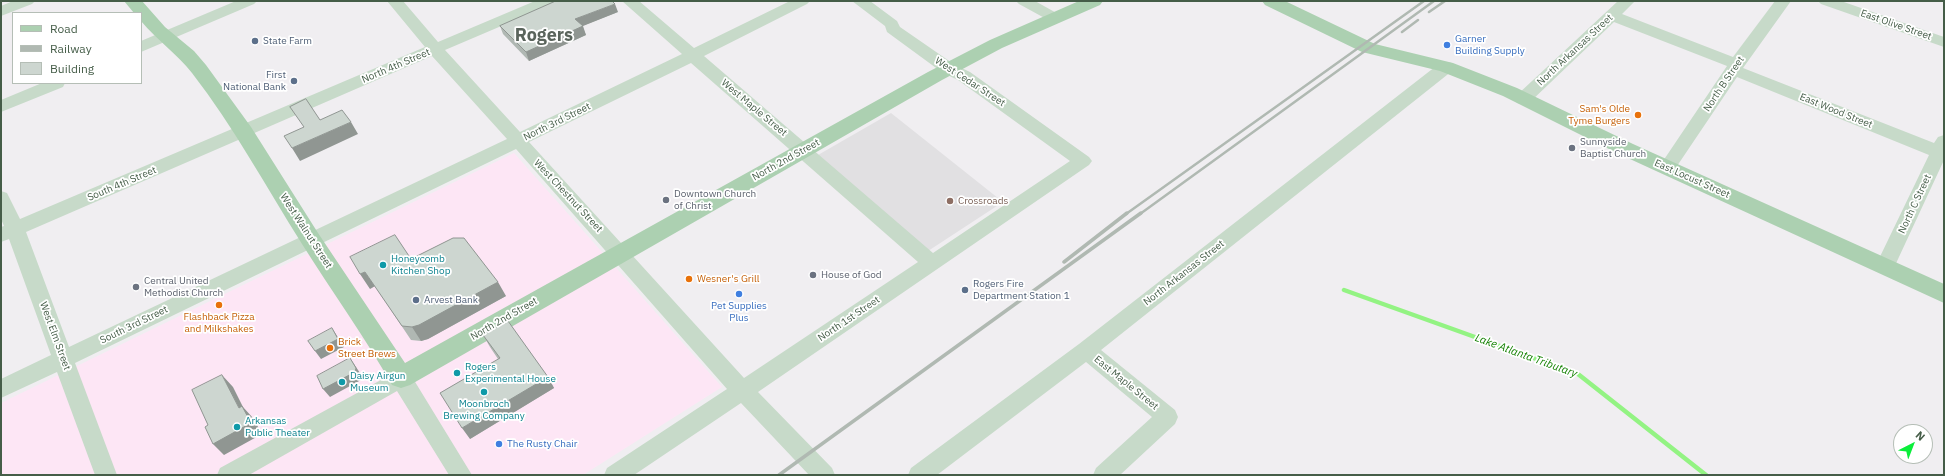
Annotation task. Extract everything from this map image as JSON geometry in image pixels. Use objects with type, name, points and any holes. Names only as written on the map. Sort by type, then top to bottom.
[{"type":"main road","name":"West Walnut Street","points":[[133,1],[166,37],[187,55],[199,69],[244,132],[310,239],[369,325],[400,378]]},
{"type":"main road","name":"North 2nd Street","points":[[400,378],[949,69],[996,44],[1094,1]]},
{"type":"main road","name":"East Locust Street","points":[[1271,1],[1369,48],[1446,67],[1480,79],[1667,168],[1944,294]]},
{"type":"street","points":[[1,11],[27,1]]},
{"type":"street","points":[[142,47],[249,1]]},
{"type":"street","name":"West Chestnut Street","points":[[395,1],[436,50],[742,390],[824,475]]},
{"type":"street","name":"North 4th Street","points":[[244,132],[260,123],[436,50],[548,1]]},
{"type":"street","name":"West Maple Street","points":[[630,1],[804,150],[932,263]]},
{"type":"street","name":"North 3rd Street","points":[[310,239],[518,141],[802,1]]},
{"type":"street","name":"West Cedar Street","points":[[860,1],[892,24],[893,29],[949,69],[964,76],[1083,161]]},
{"type":"street","points":[[1024,1],[1055,18]]},
{"type":"street","name":"North Arkansas Street","points":[[1523,99],[1627,1]]},
{"type":"street","name":"North B Street","points":[[1667,168],[1735,67],[1783,1]]},
{"type":"street","name":"East Olive Street","points":[[1826,1],[1944,42]]},
{"type":"street","name":"East Wood Street","points":[[1612,16],[1735,67],[1941,146]]},
{"type":"street","name":"North Arkansas Street","points":[[919,475],[1086,350],[1446,67]]},
{"type":"street","points":[[1,106],[55,84]]},
{"type":"street","name":"South 4th Street","points":[[8,232],[244,132]]},
{"type":"street","name":"North C Street","points":[[1885,266],[1941,146]]},
{"type":"street","name":"North 1st Street","points":[[615,475],[1083,161]]},
{"type":"street","name":"West Elm Street","points":[[1,198],[8,232],[63,359],[106,475]]},
{"type":"street","name":"South 3rd Street","points":[[1,389],[310,239]]},
{"type":"street","name":"East Maple Street","points":[[1086,350],[1167,417],[1104,475]]},
{"type":"street","points":[[228,475],[400,378]]},
{"type":"street","name":"West Walnut Street","points":[[400,378],[461,475]]},
{"type":"shaded area","points":[[891,113],[1003,202],[925,253],[818,155]]},
{"type":"shaded area","points":[[514,153],[722,387],[583,475],[1,475],[1,403]]},
{"type":"building","points":[[556,1],[612,1],[615,4],[575,19],[583,26],[526,52],[500,26]]},
{"type":"building","points":[[306,99],[320,120],[342,110],[351,122],[292,148],[284,136],[304,127],[290,107]]},
{"type":"building","points":[[395,235],[411,259],[453,238],[464,238],[498,282],[419,325],[412,327],[402,326],[365,272],[360,274],[350,257]]},
{"type":"building","points":[[508,321],[548,377],[462,428],[440,393],[500,358],[483,335]]},
{"type":"building","points":[[332,328],[338,339],[315,351],[308,341]]},
{"type":"building","points":[[350,358],[356,368],[355,372],[323,389],[317,376]]},
{"type":"building","name":"Arkansas Public Theater","points":[[222,375],[239,408],[242,406],[251,423],[213,444],[205,427],[208,425],[192,390]]},
{"type":"waterway","name":"Lake Atlanta Tributary","points":[[1344,290],[1578,374],[1706,475]]},
{"type":"railway","points":[[1126,214],[1424,1]]},
{"type":"railway","points":[[1140,214],[1434,1]]},
{"type":"railway","points":[[1429,12],[1445,1]]},
{"type":"railway","points":[[1402,32],[1418,20]]},
{"type":"railway","points":[[1064,262],[1127,213]]},
{"type":"railway","points":[[779,475],[1141,213]]},
{"type":"place","name":"State Farm","points":[[255,41]]},
{"type":"place","name":"Garner Building Supply","points":[[1447,45]]},
{"type":"place","name":"First National Bank","points":[[294,81]]},
{"type":"place","name":"Sam's Olde Tyme Burgers","points":[[1638,115]]},
{"type":"place","name":"Sunnyside Baptist Church","points":[[1572,148]]},
{"type":"place","name":"Downtown Church of Christ","points":[[666,200]]},
{"type":"place","name":"Crossroads","points":[[950,201]]},
{"type":"place","name":"Honeycomb Kitchen Shop","points":[[383,265]]},
{"type":"place","name":"House of God","points":[[813,275]]},
{"type":"place","name":"Wesner's Grill","points":[[689,279]]},
{"type":"place","name":"Central United Methodist Church","points":[[136,287]]},
{"type":"place","name":"Rogers Fire Department Station 1","points":[[965,290]]},
{"type":"place","name":"Pet Supplies Plus","points":[[739,294]]},
{"type":"place","name":"Arvest Bank","points":[[416,300]]},
{"type":"place","name":"Flashback Pizza and Milkshakes","points":[[219,305]]},
{"type":"place","name":"Brick Street Brews","points":[[330,348]]},
{"type":"place","name":"Rogers Experimental House","points":[[457,373]]},
{"type":"place","name":"Daisy Airgun Museum","points":[[342,382]]},
{"type":"place","name":"Moonbroch Brewing Company","points":[[484,392]]},
{"type":"place","name":"Arkansas Public Theater","points":[[237,427]]},
{"type":"place","name":"The Rusty Chair","points":[[499,444]]},
{"type":"district","name":"Rogers","points":[[544,36]]}]
